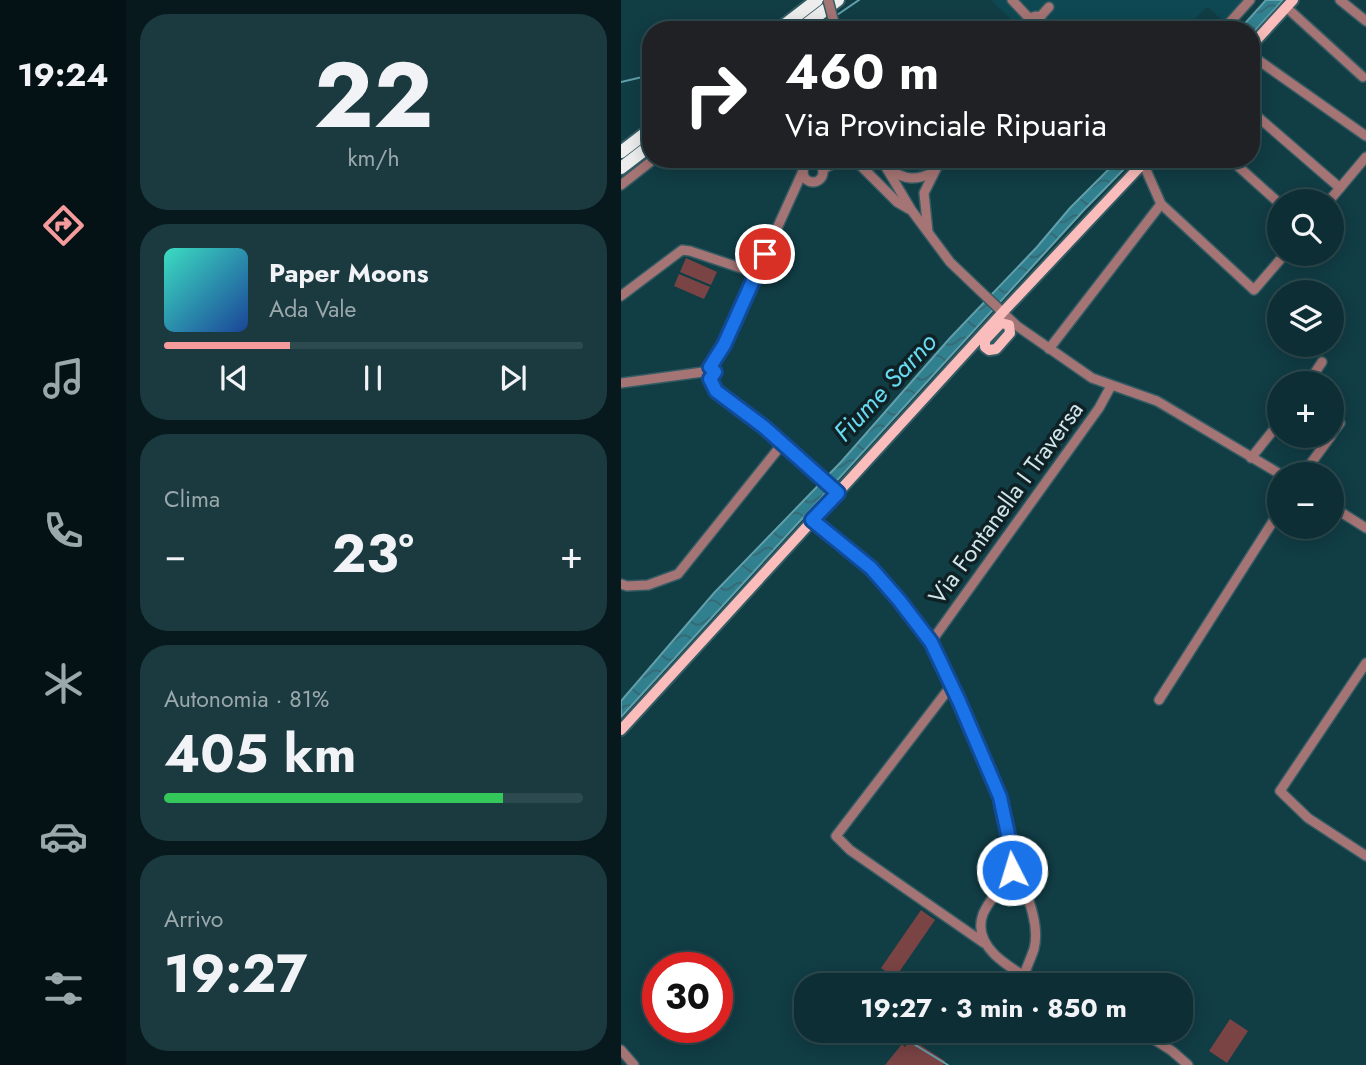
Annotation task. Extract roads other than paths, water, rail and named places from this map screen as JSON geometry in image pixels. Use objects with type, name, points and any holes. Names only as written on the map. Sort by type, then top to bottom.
[{"type":"highway","points":[[790,21],[817,0]]},
{"type":"highway","points":[[811,21],[838,0]]},
{"type":"highway","points":[[621,152],[642,136]]},
{"type":"highway","points":[[621,168],[642,152]]},
{"type":"main road","points":[[1260,36],[1290,4]]},
{"type":"main road","points":[[945,376],[973,355],[1001,326],[1013,303],[1138,168]]},
{"type":"main road","points":[[621,730],[945,376],[1001,326]]},
{"type":"street","points":[[828,0],[834,21]]},
{"type":"street","points":[[1012,0],[1029,18]]},
{"type":"street","points":[[1340,0],[1366,21]]},
{"type":"street","points":[[1230,21],[1244,2]]},
{"type":"street","points":[[1290,4],[1363,77]]},
{"type":"street","points":[[1042,21],[1049,7]]},
{"type":"street","points":[[1027,21],[1033,16],[1037,21]]},
{"type":"street","points":[[1260,61],[1366,136]]},
{"type":"street","points":[[1260,119],[1340,188],[1366,157]]},
{"type":"street","points":[[621,185],[643,168]]},
{"type":"street","points":[[708,373],[724,345],[805,168]]},
{"type":"street","points":[[796,187],[821,178],[820,168]]},
{"type":"street","points":[[863,168],[897,202],[912,211]]},
{"type":"street","points":[[886,168],[928,233],[950,262],[979,292],[1001,326],[1049,349],[1092,378],[1157,401],[1267,467]]},
{"type":"street","points":[[890,168],[910,179],[936,171]]},
{"type":"street","points":[[928,233],[924,192],[937,168]]},
{"type":"street","points":[[1148,168],[1161,204],[1254,290],[1275,266]]},
{"type":"street","points":[[1240,168],[1267,192]]},
{"type":"street","points":[[803,171],[807,180],[812,182]]},
{"type":"street","points":[[1049,349],[1161,204]]},
{"type":"street","points":[[621,296],[682,250],[756,273]]},
{"type":"street","points":[[1316,371],[1322,362]]},
{"type":"street","points":[[621,383],[708,373]]},
{"type":"street","points":[[708,373],[716,391],[783,443],[837,491]]},
{"type":"street","name":"Via Fontanella I Traversa","points":[[931,642],[1099,408],[1111,386]]},
{"type":"street","points":[[1250,457],[1267,437]]},
{"type":"street","points":[[621,584],[648,585],[678,574],[783,443]]},
{"type":"street","points":[[1344,514],[1366,528]]},
{"type":"street","points":[[812,520],[871,568],[931,642],[1000,797],[1014,862],[1030,907],[1035,934],[1034,948],[1025,973]]},
{"type":"street","points":[[1159,700],[1267,531]]},
{"type":"street","points":[[1366,663],[1280,790],[1308,818],[1366,856]]},
{"type":"street","points":[[951,686],[836,836],[850,850],[984,943],[993,953],[1021,973]]},
{"type":"street","points":[[984,943],[981,931],[983,914],[1012,870],[1014,862]]},
{"type":"street","points":[[1160,1043],[1188,1065]]},
{"type":"street","points":[[621,1050],[634,1065]]},
{"type":"water","points":[[1266,0],[1283,0],[1260,25],[1260,21],[1247,21]]},
{"type":"water","name":"Fiume Sarno","points":[[1110,168],[1125,168],[621,717],[621,701],[714,593],[841,462],[1070,208]]},
{"type":"waterway","points":[[837,15],[859,0]]},
{"type":"waterway","points":[[621,82],[642,77]]},
{"type":"waterway","points":[[912,1043],[948,1065]]}]
